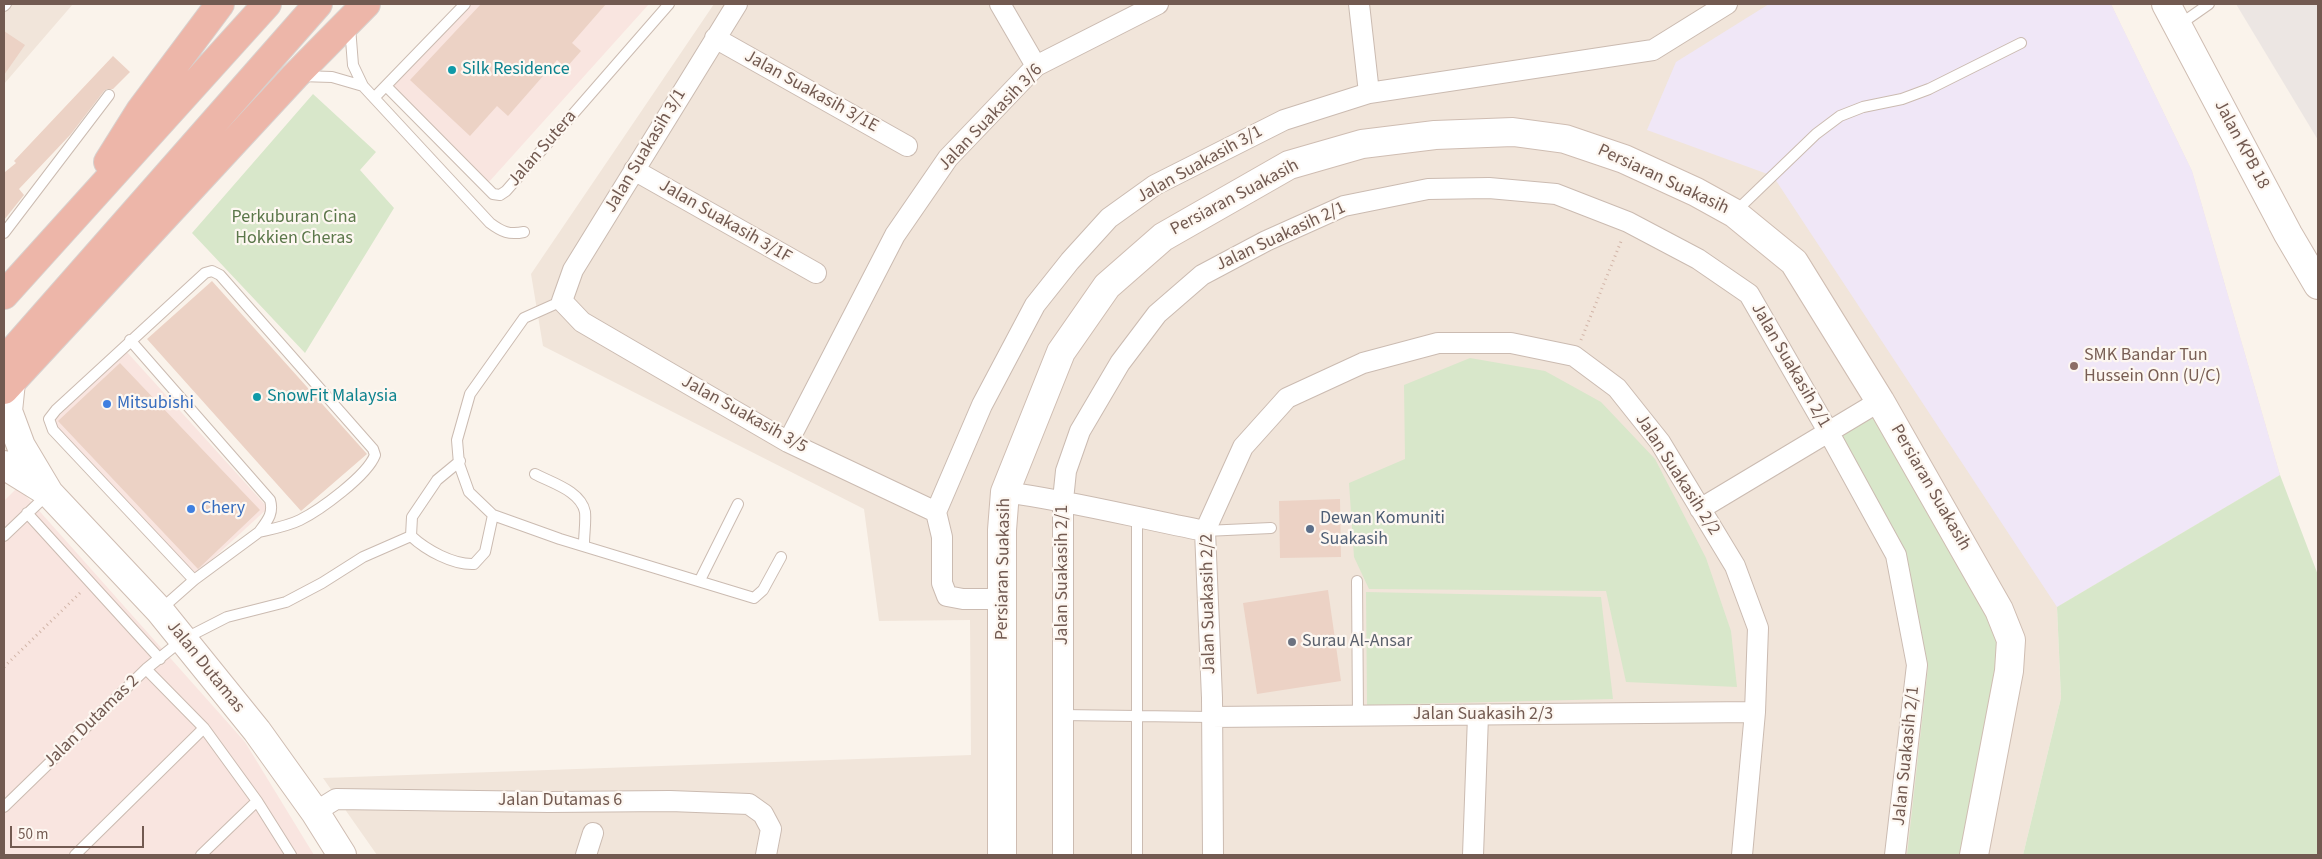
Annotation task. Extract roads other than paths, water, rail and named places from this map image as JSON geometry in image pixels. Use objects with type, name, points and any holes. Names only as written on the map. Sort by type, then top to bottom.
[{"type":"highway","points":[[68,226],[140,111],[220,4]]},
{"type":"highway","points":[[4,295],[267,4]]},
{"type":"highway","points":[[6,378],[318,4]]},
{"type":"highway","points":[[6,378],[358,12]]},
{"type":"street","name":"Jalan Suakasih 3/1","points":[[562,301],[573,270],[737,4]]},
{"type":"street","points":[[1000,4],[1036,66]]},
{"type":"street","name":"Jalan Suakasih 3/6","points":[[788,442],[895,235],[948,158],[1036,66],[1158,4]]},
{"type":"street","points":[[1359,4],[1369,93]]},
{"type":"street","name":"Jalan Suakasih 3/1","points":[[936,512],[982,405],[1036,305],[1070,261],[1109,218],[1155,186],[1284,120],[1369,93],[1653,50],[1728,4]]},
{"type":"street","name":"Jalan KPB 18","points":[[2172,15],[2288,234],[2318,286]]},
{"type":"street","name":"Jalan Suakasih 3/1E","points":[[715,38],[907,146]]},
{"type":"street","name":"Persiaran Suakasih","points":[[1002,855],[1004,492],[1061,352],[1107,286],[1163,237],[1289,165],[1362,144],[1435,135],[1513,132],[1565,139],[1624,159],[1696,192],[1734,212],[1794,262],[1880,401],[1999,610],[2011,640],[2009,671],[1974,855]]},
{"type":"street","name":"Jalan Suakasih 3/1F","points":[[634,170],[816,273]]},
{"type":"street","name":"Jalan Suakasih 2/1","points":[[1062,855],[1063,500],[1066,471],[1080,432],[1120,364],[1156,314],[1202,275],[1266,241],[1344,206],[1428,188],[1489,188],[1556,194],[1628,222],[1698,259],[1749,294],[1896,555],[1917,665],[1895,855]]},
{"type":"street","name":"Jalan Suakasih 3/5","points":[[562,301],[582,322],[788,442],[936,512]]},
{"type":"street","name":"Jalan Suakasih 2/2","points":[[1213,855],[1205,531],[1243,447],[1287,398],[1364,363],[1438,343],[1511,343],[1574,356],[1617,388],[1660,442],[1735,566],[1758,628],[1755,712],[1742,855]]},
{"type":"street","points":[[6,378],[8,411],[21,446],[49,493]]},
{"type":"street","points":[[1700,509],[1880,401]]},
{"type":"street","points":[[4,465],[49,493]]},
{"type":"street","points":[[1004,492],[1063,500],[1137,518],[1205,531]]},
{"type":"street","name":"Jalan Dutamas","points":[[49,493],[160,611],[257,731],[315,812],[342,855]]},
{"type":"street","points":[[936,512],[942,537],[942,583],[947,596],[963,599],[1002,599]]},
{"type":"street","name":"Jalan Suakasih 2/3","points":[[1211,717],[1755,712]]},
{"type":"street","points":[[1473,855],[1478,716]]},
{"type":"street","name":"Jalan Dutamas 6","points":[[315,812],[336,799],[549,802],[670,801],[749,804],[763,814],[771,829],[766,855]]},
{"type":"street","points":[[586,855],[593,833]]},
{"type":"lane","points":[[374,98],[466,4]]},
{"type":"lane","name":"Jalan Sutera","points":[[386,86],[493,194],[500,195],[506,191],[669,4]]},
{"type":"lane","points":[[2172,15],[2209,4]]},
{"type":"lane","points":[[358,12],[353,65],[362,86],[490,223],[512,235],[524,232]]},
{"type":"lane","points":[[1734,212],[1816,134],[1840,116],[1863,107],[1902,98],[1929,89],[2021,43]]},
{"type":"lane","points":[[295,76],[332,77],[362,86]]},
{"type":"lane","points":[[4,233],[109,96]]},
{"type":"lane","points":[[194,580],[53,430],[49,419],[56,410],[130,340],[205,273],[212,271],[220,275],[373,448],[376,455],[355,482],[300,521],[259,532]]},
{"type":"lane","points":[[562,301],[524,318],[470,394],[457,440],[460,464],[469,492],[493,515],[560,539],[584,544],[700,580],[743,596],[754,598],[763,590],[781,557]]},
{"type":"lane","points":[[130,340],[270,500],[273,508],[259,532],[194,580],[160,611]]},
{"type":"lane","points":[[460,461],[437,480],[412,517],[411,536],[424,548],[466,564],[474,564],[484,552],[493,515]]},
{"type":"lane","points":[[535,474],[580,500],[584,512],[584,544]]},
{"type":"lane","points":[[4,536],[49,493]]},
{"type":"lane","points":[[700,580],[738,504]]},
{"type":"lane","points":[[27,514],[160,658]]},
{"type":"lane","points":[[1137,518],[1137,855]]},
{"type":"lane","points":[[1205,531],[1271,528]]},
{"type":"lane","name":"Jalan Dutamas 2","points":[[4,807],[146,669],[182,640],[227,617],[286,602],[322,583],[363,556],[411,536]]},
{"type":"lane","points":[[1356,581],[1358,715]]},
{"type":"lane","points":[[146,669],[204,728],[257,801],[291,855]]},
{"type":"lane","points":[[1062,715],[1211,717]]},
{"type":"lane","points":[[74,855],[204,728]]},
{"type":"lane","points":[[201,855],[257,801]]},
{"type":"place","name":"Silk Residence","points":[[452,70]]},
{"type":"place","name":"SMK Bandar Tun Hussein Onn (U/C)","points":[[2074,366]]},
{"type":"place","name":"SnowFit Malaysia","points":[[257,397]]},
{"type":"place","name":"Mitsubishi","points":[[107,404]]},
{"type":"place","name":"Chery","points":[[191,509]]},
{"type":"place","name":"Dewan Komuniti Suakasih","points":[[1310,529]]},
{"type":"place","name":"Surau Al-Ansar","points":[[1292,642]]},
{"type":"park label","name":"Perkuburan Cina Hokkien Cheras","points":[[294,228]]}]
